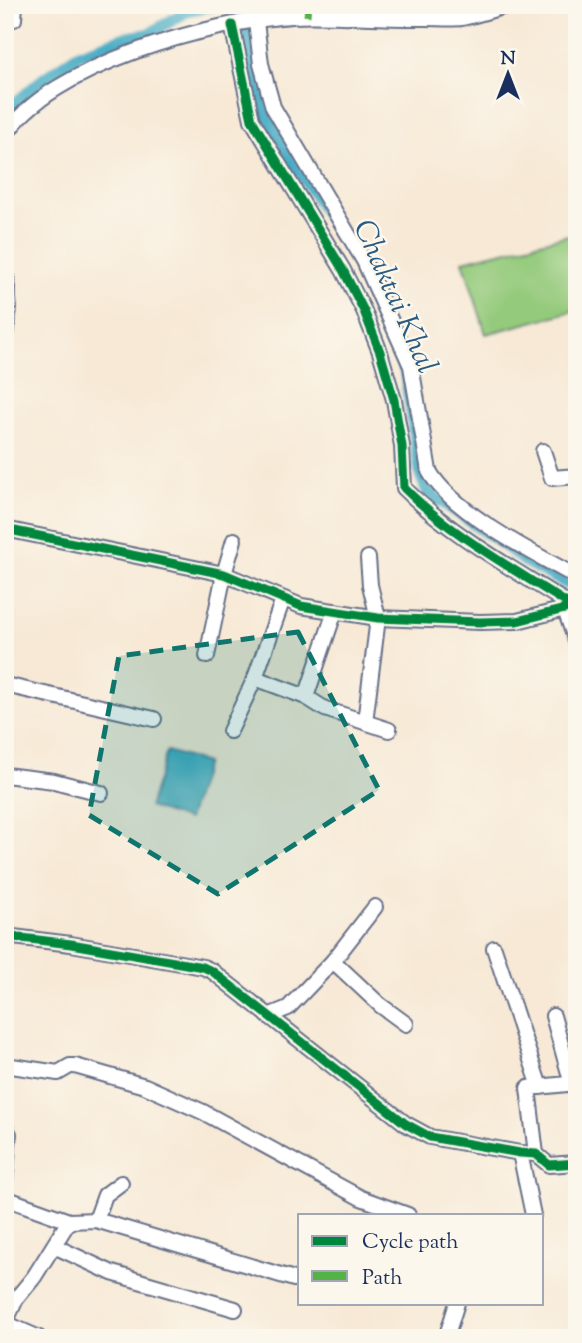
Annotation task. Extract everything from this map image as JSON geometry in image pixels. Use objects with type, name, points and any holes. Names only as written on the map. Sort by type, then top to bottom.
[{"type":"street","points":[[5,20],[14,19],[15,5]]},
{"type":"street","points":[[353,18],[363,5]]},
{"type":"street","points":[[7,131],[32,106],[75,78],[140,50],[197,33],[307,11],[353,18],[462,18],[509,5]]},
{"type":"street","points":[[256,21],[261,64],[273,107],[364,261],[411,366],[429,471],[436,483],[481,521],[528,551],[577,577]]},
{"type":"street","points":[[232,25],[252,120],[343,270],[364,311],[380,352],[394,400],[402,446],[404,488],[419,503],[571,609],[577,644]]},
{"type":"street","points":[[5,262],[9,309],[5,336]]},
{"type":"street","points":[[543,451],[552,478],[577,476]]},
{"type":"street","points":[[5,529],[224,574],[301,607],[378,618],[517,621],[571,609]]},
{"type":"street","points":[[206,656],[233,540]]},
{"type":"street","points":[[365,722],[378,618],[369,585],[368,558]]},
{"type":"street","points":[[230,731],[255,678],[283,599]]},
{"type":"street","points":[[306,697],[335,611]]},
{"type":"street","points":[[255,678],[306,697],[325,709],[389,730]]},
{"type":"street","points":[[5,685],[154,719]]},
{"type":"street","points":[[5,775],[54,780],[101,793]]},
{"type":"street","points":[[268,1016],[288,1008],[333,961],[375,907]]},
{"type":"street","points":[[5,936],[71,944],[203,967],[212,971],[405,1124],[430,1137],[536,1154],[549,1165],[577,1163]]},
{"type":"street","points":[[494,948],[540,1087]]},
{"type":"street","points":[[333,961],[380,1005],[406,1024]]},
{"type":"street","points":[[536,1154],[528,1088],[574,1084],[553,1016]]},
{"type":"street","points":[[5,1065],[58,1073],[75,1066],[145,1086],[203,1112],[361,1198],[405,1214]]},
{"type":"street","points":[[5,1128],[9,1134],[5,1184]]},
{"type":"street","points":[[520,1153],[533,1214]]},
{"type":"street","points":[[96,1220],[105,1195],[121,1183]]},
{"type":"street","points":[[5,1198],[69,1221],[96,1220],[294,1279]]},
{"type":"street","points":[[39,1338],[5,1323],[11,1297],[34,1277],[69,1221]]},
{"type":"street","points":[[54,1246],[112,1273],[235,1310]]},
{"type":"street","points":[[446,1338],[457,1304]]},
{"type":"highlighted area","points":[[298,632],[379,790],[218,894],[89,815],[119,656]]},
{"type":"green space","points":[[577,233],[577,310],[486,334],[463,261]]},
{"type":"water","points":[[167,751],[206,763],[188,820],[149,807]]},
{"type":"waterway","name":"Chaktai Khal","points":[[5,112],[43,79],[79,54],[124,38],[149,34],[189,10],[216,5]]},
{"type":"waterway","name":"Chaktai Khal","points":[[243,5],[249,53],[264,111],[353,255],[368,285]]},
{"type":"waterway","name":"Chaktai Khal","points":[[393,340],[405,371],[421,476],[427,491],[528,563],[577,589]]},
{"type":"marked path","points":[[307,16],[308,5]]},
{"type":"cycle path","points":[[5,529],[224,574],[301,606],[378,618],[517,621],[573,607],[464,537],[404,488],[402,446],[394,400],[380,352],[364,311],[343,270],[252,120],[232,25]]},
{"type":"cycle path","points":[[5,936],[71,944],[203,967],[212,971],[406,1124],[430,1137],[536,1154],[549,1165],[577,1163]]}]
